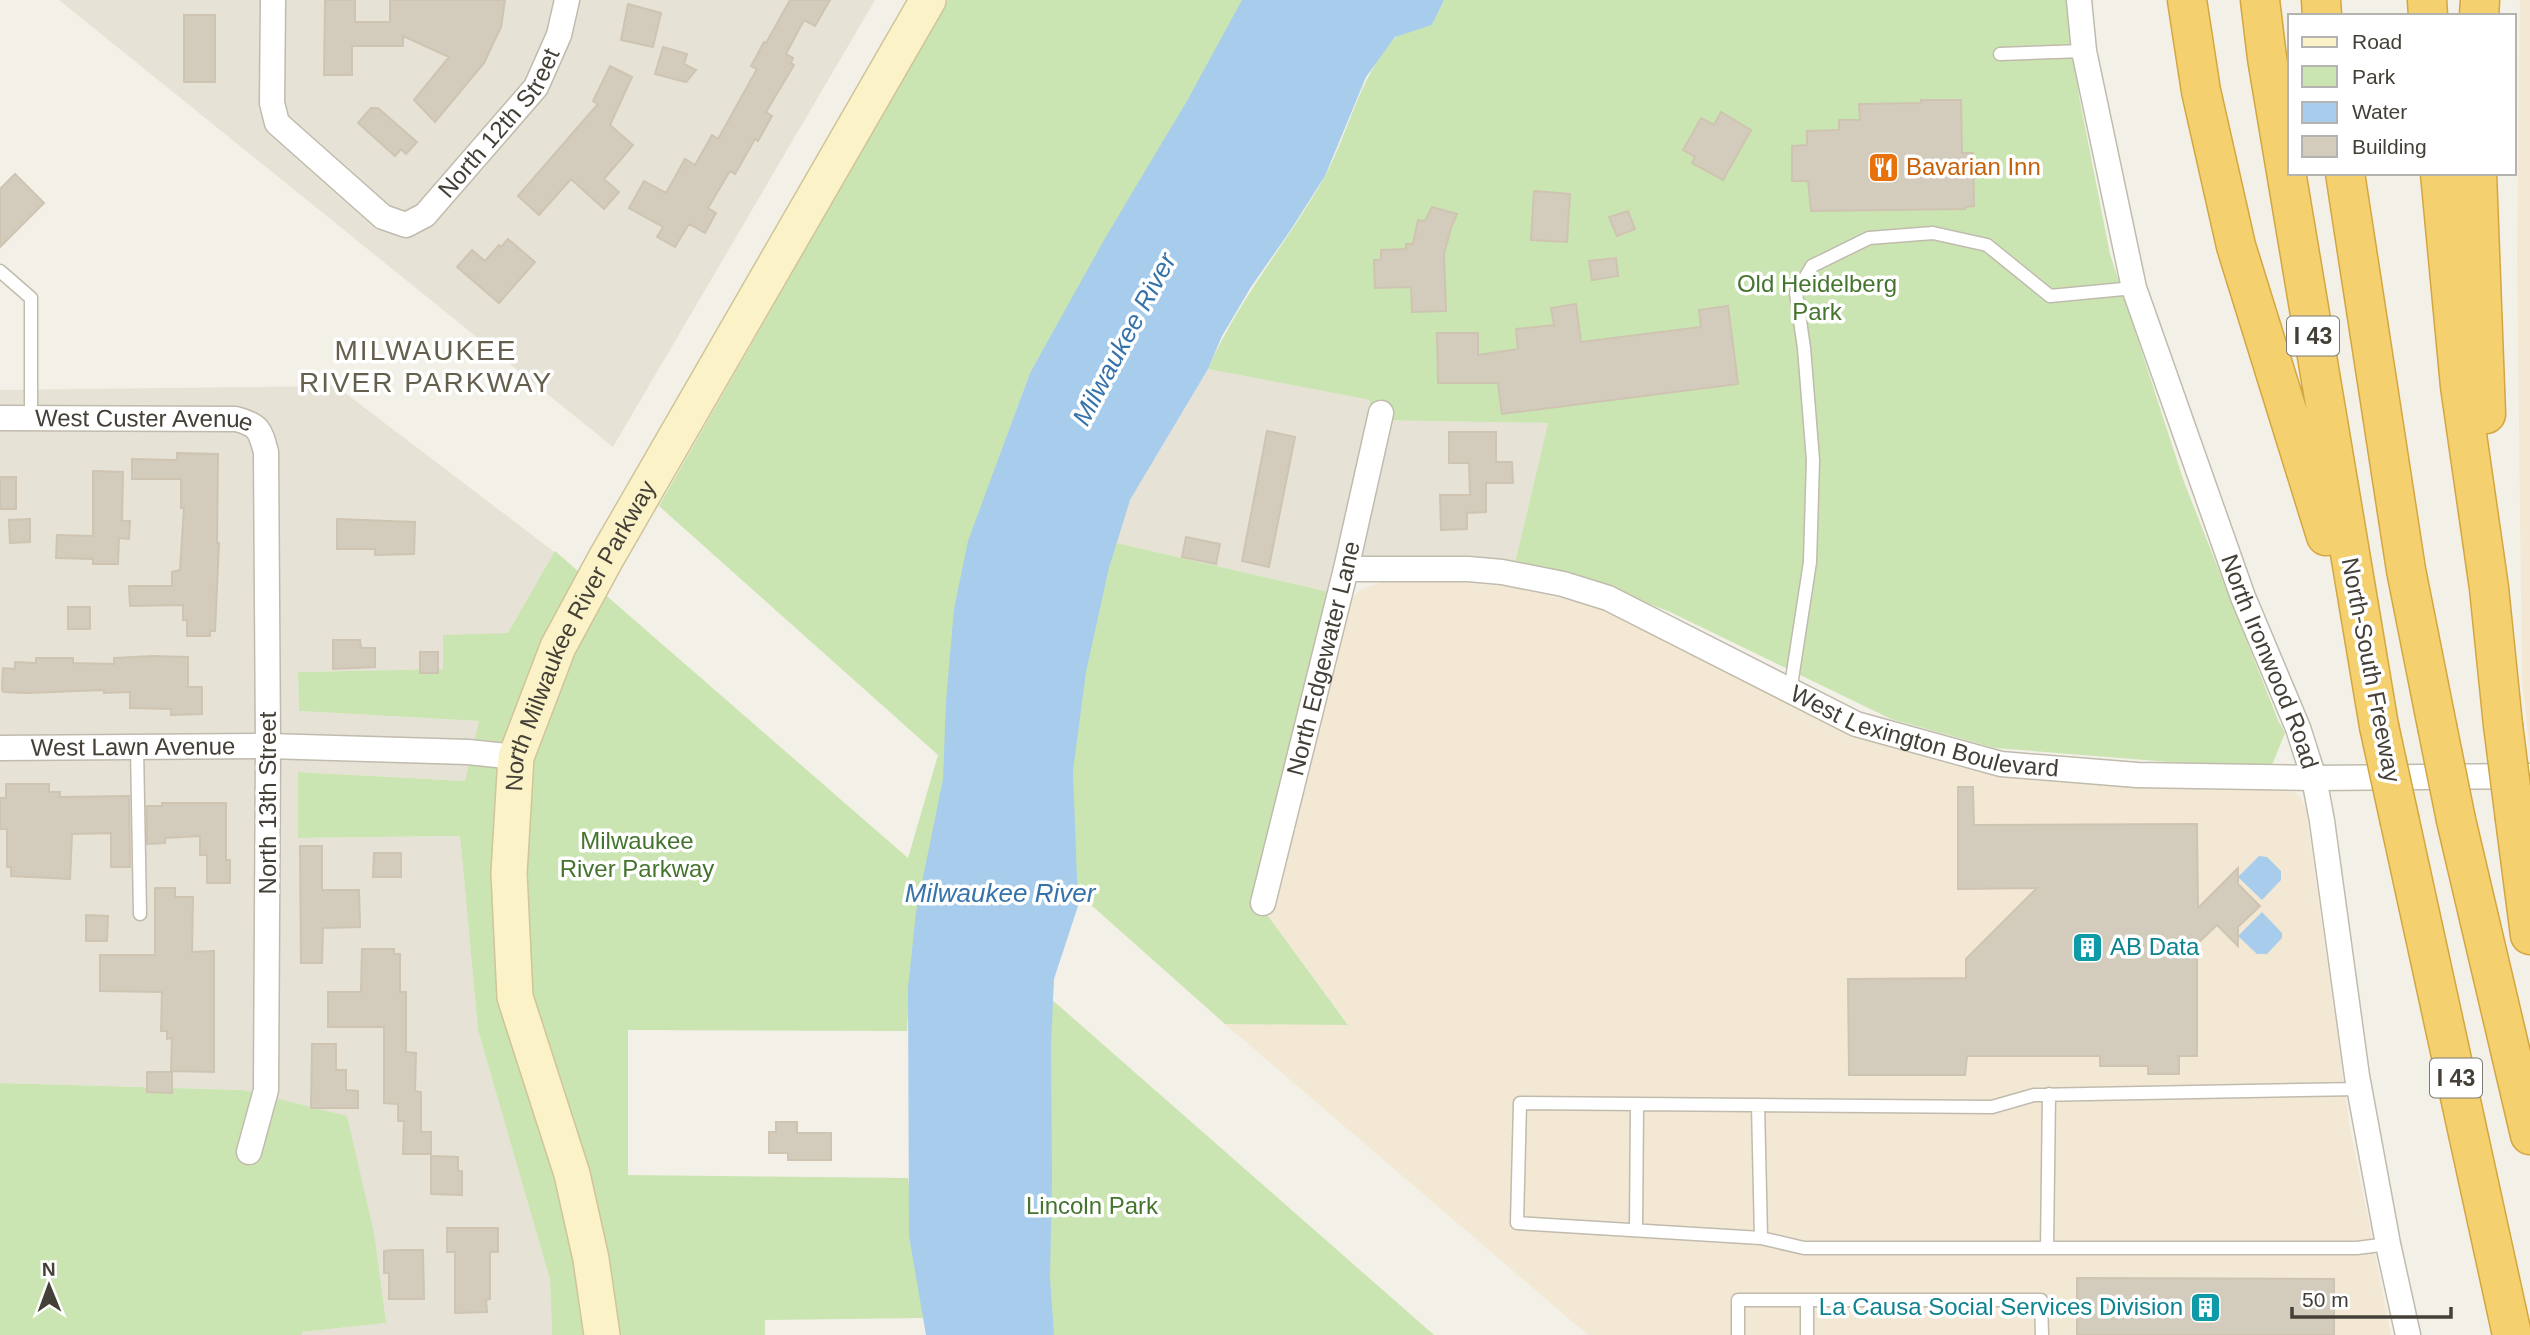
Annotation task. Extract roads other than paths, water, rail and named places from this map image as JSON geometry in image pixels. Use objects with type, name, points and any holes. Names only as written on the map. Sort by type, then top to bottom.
[{"type":"highway","points":[[2187,0],[2201,91],[2236,246],[2368,672]]},
{"type":"highway","points":[[2210,0],[2224,105],[2236,246]]},
{"type":"highway","name":"North-South Freeway","points":[[2260,0],[2266,58],[2368,672],[2512,1335]]},
{"type":"highway","name":"I 43","points":[[2346,175],[2406,570],[2456,820],[2530,1135]]},
{"type":"highway","points":[[2440,175],[2460,386],[2488,587],[2502,725],[2530,935]]},
{"type":"highway","points":[[2477,175],[2486,397],[2488,587]]},
{"type":"street","name":"North 12th Street","points":[[273,0],[272,103],[277,123],[383,217],[406,225],[425,215],[536,87],[559,36],[567,0]]},
{"type":"street","name":"North Milwaukee River Parkway","points":[[602,1335],[592,1259],[572,1174],[515,997],[509,873],[516,757],[558,647],[605,560],[928,0]]},
{"type":"street","name":"North Ironwood Road","points":[[2079,0],[2084,51],[2134,288],[2230,560],[2298,728],[2314,778],[2359,1089],[2408,1335]]},
{"type":"street","name":"North Edgewater Lane","points":[[1263,903],[1346,569],[1381,413]]},
{"type":"street","name":"West Custer Avenue","points":[[0,418],[236,419],[250,423],[260,430],[266,452]]},
{"type":"street","name":"North 13th Street","points":[[249,1152],[266,1090],[266,452]]},
{"type":"street","name":"West Lexington Boulevard","points":[[1346,569],[1468,569],[1563,584],[1608,598],[1856,724],[2001,764],[2137,775],[2314,778],[2530,776]]},
{"type":"street","name":"West Lawn Avenue","points":[[0,748],[268,746],[468,752],[516,757]]},
{"type":"lane","points":[[2000,54],[2084,51]]},
{"type":"lane","points":[[1790,692],[1810,562],[1813,460],[1804,348],[1796,293],[1812,266],[1869,238],[1933,233],[1987,245],[2050,296],[2134,288]]},
{"type":"lane","points":[[0,271],[31,298],[31,418]]},
{"type":"lane","points":[[137,746],[140,914]]},
{"type":"lane","points":[[2359,1089],[2049,1094],[2034,1095],[1992,1107],[1520,1103],[1517,1223],[1762,1238],[1804,1248],[2357,1248],[2388,1244]]},
{"type":"lane","points":[[2048,1248],[2049,1094]]},
{"type":"lane","points":[[1636,1230],[1637,1104]]},
{"type":"lane","points":[[1758,1105],[1762,1238]]},
{"type":"lane","points":[[1738,1335],[1738,1300],[2041,1300],[2042,1335]]},
{"type":"lane","points":[[1807,1300],[1807,1335]]},
{"type":"water","name":"Milwaukee River","points":[[1242,0],[1444,0],[1432,25],[1395,37],[1366,77],[1325,176],[1251,287],[1222,336],[1208,369],[1130,500],[1109,568],[1086,672],[1073,771],[1078,906],[1054,979],[1051,1045],[1050,1278],[1054,1335],[926,1335],[909,1236],[908,988],[916,912],[943,779],[954,609],[968,541],[1030,373]]},
{"type":"water","points":[[2259,856],[2267,857],[2281,871],[2281,880],[2262,900],[2238,877]]},
{"type":"water","points":[[2262,912],[2282,933],[2282,938],[2267,954],[2257,954],[2238,936]]},
{"type":"place","name":"Bavarian Inn","points":[[1883,167]]},
{"type":"place","name":"AB Data","points":[[2087,947]]},
{"type":"place","name":"La Causa Social Services Division","points":[[2206,1307]]},
{"type":"district","name":"MILWAUKEE RIVER PARKWAY","points":[[426,366]]},
{"type":"park label","name":"Old Heidelberg Park","points":[[1817,298]]},
{"type":"park label","name":"Milwaukee River Parkway","points":[[637,855]]},
{"type":"park label","name":"Lincoln Park","points":[[1092,1206]]}]
